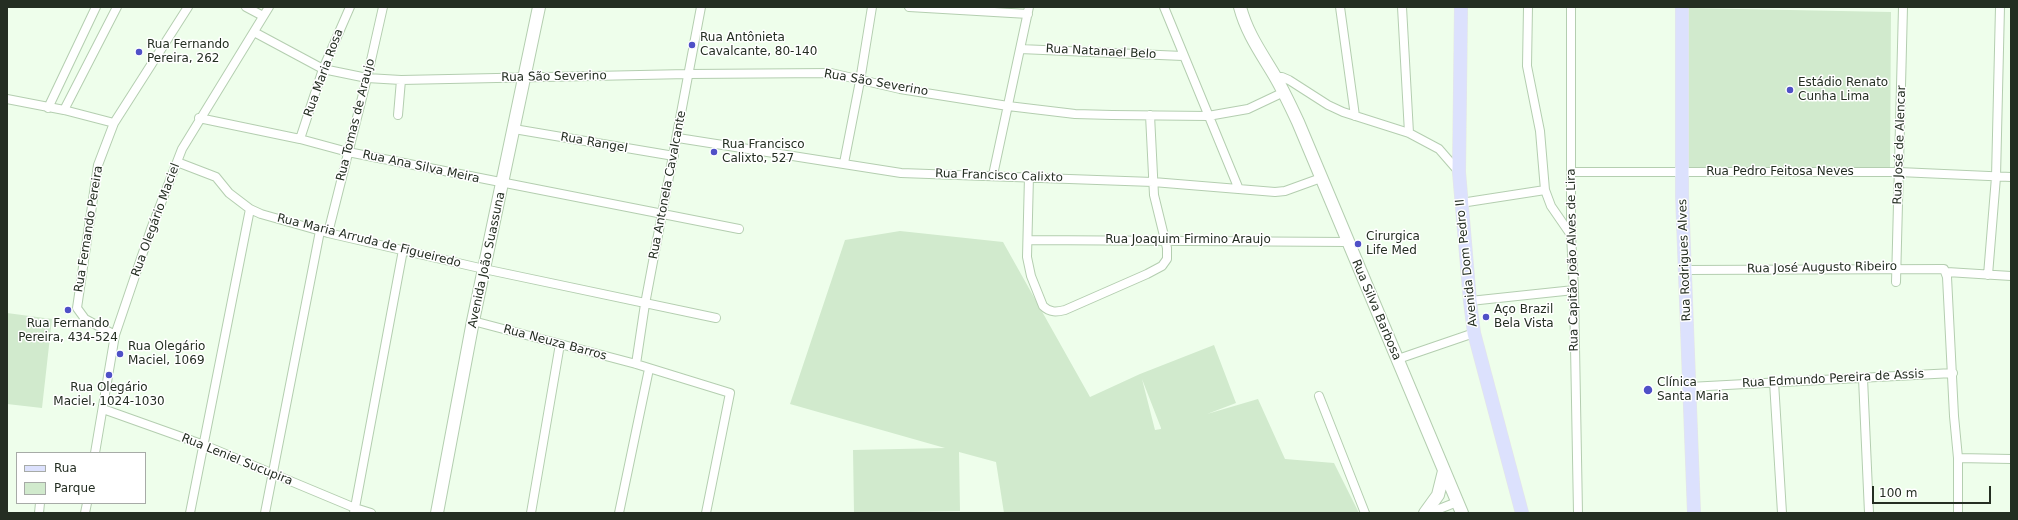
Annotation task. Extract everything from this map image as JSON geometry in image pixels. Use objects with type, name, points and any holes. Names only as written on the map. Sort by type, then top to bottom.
[{"type":"main road","name":"Avenida João Suassuna","points":[[437,513],[473,321],[539,7]]},
{"type":"main road","name":"Rua Silva Barbosa","points":[[1240,7],[1244,22],[1251,37],[1284,92],[1298,122],[1320,178],[1398,359],[1459,508]]},
{"type":"main road","name":"Avenida Dom Pedro II","points":[[1461,7],[1459,172],[1470,301],[1474,333],[1522,513]]},
{"type":"main road","name":"Rua Rodrigues Alves","points":[[1682,7],[1682,171],[1694,513]]},
{"type":"main road","points":[[1425,513],[1438,495],[1444,471]]},
{"type":"street","points":[[48,108],[96,7]]},
{"type":"street","points":[[64,110],[117,7]]},
{"type":"street","name":"Rua Fernando Pereira","points":[[115,335],[85,319],[78,308],[77,302],[98,165],[114,123],[188,7]]},
{"type":"street","points":[[246,7],[263,16]]},
{"type":"street","name":"Rua Olegário Maciel","points":[[95,452],[115,335],[151,229],[182,149],[199,118],[269,7]]},
{"type":"street","name":"Rua Maria Rosa","points":[[300,139],[323,70],[350,7]]},
{"type":"street","name":"Rua Tomas de Araujo","points":[[328,233],[367,78],[383,7]]},
{"type":"street","name":"Rua Antonela Cavalcante","points":[[636,364],[645,304],[678,138],[688,74],[701,7]]},
{"type":"street","points":[[844,163],[860,81],[872,7]]},
{"type":"street","points":[[909,7],[1028,10],[994,175]]},
{"type":"street","points":[[1164,7],[1238,187]]},
{"type":"street","points":[[1340,7],[1355,116]]},
{"type":"street","points":[[1402,7],[1409,133]]},
{"type":"street","points":[[1528,7],[1527,66],[1540,131],[1545,190],[1550,206],[1571,236]]},
{"type":"street","name":"Rua Capitão João Alves de Lira","points":[[1571,7],[1571,236],[1574,290],[1578,513]]},
{"type":"street","name":"Rua José de Alencar","points":[[1896,282],[1903,7]]},
{"type":"street","points":[[1988,275],[2000,7]]},
{"type":"street","name":"Rua São Severino","points":[[254,32],[323,70],[367,78],[401,80],[688,74],[831,73],[849,76],[860,81],[1008,106],[1075,114],[1208,116],[1248,109],[1284,92]]},
{"type":"street","name":"Rua Natanael Belo","points":[[1020,49],[1183,56]]},
{"type":"street","points":[[1276,78],[1282,77],[1289,80],[1328,105],[1355,116],[1409,133],[1439,149],[1459,172]]},
{"type":"street","points":[[398,115],[401,80]]},
{"type":"street","points":[[7,100],[64,110],[114,123]]},
{"type":"street","points":[[1029,176],[1028,268],[1043,306],[1047,310],[1058,312],[1133,281],[1162,266],[1168,255],[1156,209],[1153,182],[1150,115]]},
{"type":"street","name":"Rua Ana Silva Meira","points":[[199,118],[300,139],[348,152],[503,184],[739,229]]},
{"type":"street","name":"Rua Rangel","points":[[514,129],[674,156]]},
{"type":"street","name":"Rua Francisco Calixto","points":[[678,138],[902,172],[1153,182],[1238,187],[1281,192],[1320,178]]},
{"type":"street","name":"Rua Maria Arruda de Figueiredo","points":[[177,162],[216,177],[223,188],[250,209],[261,214],[328,233],[484,269],[716,318]]},
{"type":"street","name":"Rua Pedro Feitosa Neves","points":[[1571,172],[1899,172],[2011,177]]},
{"type":"street","points":[[1461,203],[1545,190]]},
{"type":"street","points":[[190,513],[250,209]]},
{"type":"street","points":[[265,513],[320,231]]},
{"type":"street","name":"Rua Joaquim Firmino Araujo","points":[[1028,240],[1347,242]]},
{"type":"street","points":[[354,511],[403,250]]},
{"type":"street","name":"Rua José Augusto Ribeiro","points":[[1686,270],[1897,267],[1944,268],[1947,272]]},
{"type":"street","points":[[1958,513],[1958,458],[1954,416],[1947,272],[2011,276]]},
{"type":"street","points":[[1470,301],[1574,290]]},
{"type":"street","name":"Rua Neuza Barros","points":[[473,321],[636,364],[730,393],[706,513]]},
{"type":"street","points":[[1398,359],[1474,333]]},
{"type":"street","points":[[531,513],[560,344]]},
{"type":"street","points":[[619,513],[649,368]]},
{"type":"street","name":"Rua Edmundo Pereira de Assis","points":[[1689,387],[1952,373]]},
{"type":"street","points":[[1863,378],[1870,513]]},
{"type":"street","points":[[1774,382],[1782,513]]},
{"type":"street","points":[[1319,396],[1366,513]]},
{"type":"street","name":"Rua Leniel Sucupira","points":[[103,409],[204,445],[354,511],[371,513]]},
{"type":"street","points":[[1958,458],[2011,458]]},
{"type":"street","points":[[1428,513],[1459,508]]},
{"type":"green space","name":"Estádio Renato Cunha Lima","points":[[1689,8],[1891,12],[1890,171],[1689,168]]},
{"type":"green space","points":[[900,231],[1003,242],[1090,397],[1140,374],[1214,345],[1236,403],[1207,414],[1258,399],[1285,459],[1334,463],[1359,513],[1004,513],[996,462],[959,452],[960,511],[854,513],[853,450],[945,448],[790,404],[845,240]],"holes":[[[1142,379],[1161,428],[1155,430]]]},
{"type":"green space","points":[[7,313],[52,319],[42,408],[7,404]]},
{"type":"place","name":"Rua Antônieta Cavalcante, 80-140","points":[[692,45]]},
{"type":"place","name":"Rua Fernando Pereira, 262","points":[[139,52]]},
{"type":"place","name":"Estádio Renato Cunha Lima","points":[[1790,90]]},
{"type":"place","name":"Rua Francisco Calixto, 527","points":[[714,152]]},
{"type":"place","name":"Cirurgica Life Med","points":[[1358,244]]},
{"type":"place","name":"Rua Fernando Pereira, 434-524","points":[[68,310]]},
{"type":"place","name":"Aço Brazil Bela Vista","points":[[1486,317]]},
{"type":"place","name":"Rua Olegário Maciel, 1069","points":[[120,354]]},
{"type":"place","name":"Rua Olegário Maciel, 1024-1030","points":[[109,375]]},
{"type":"place","name":"Clínica Santa Maria","points":[[1648,390]]}]
